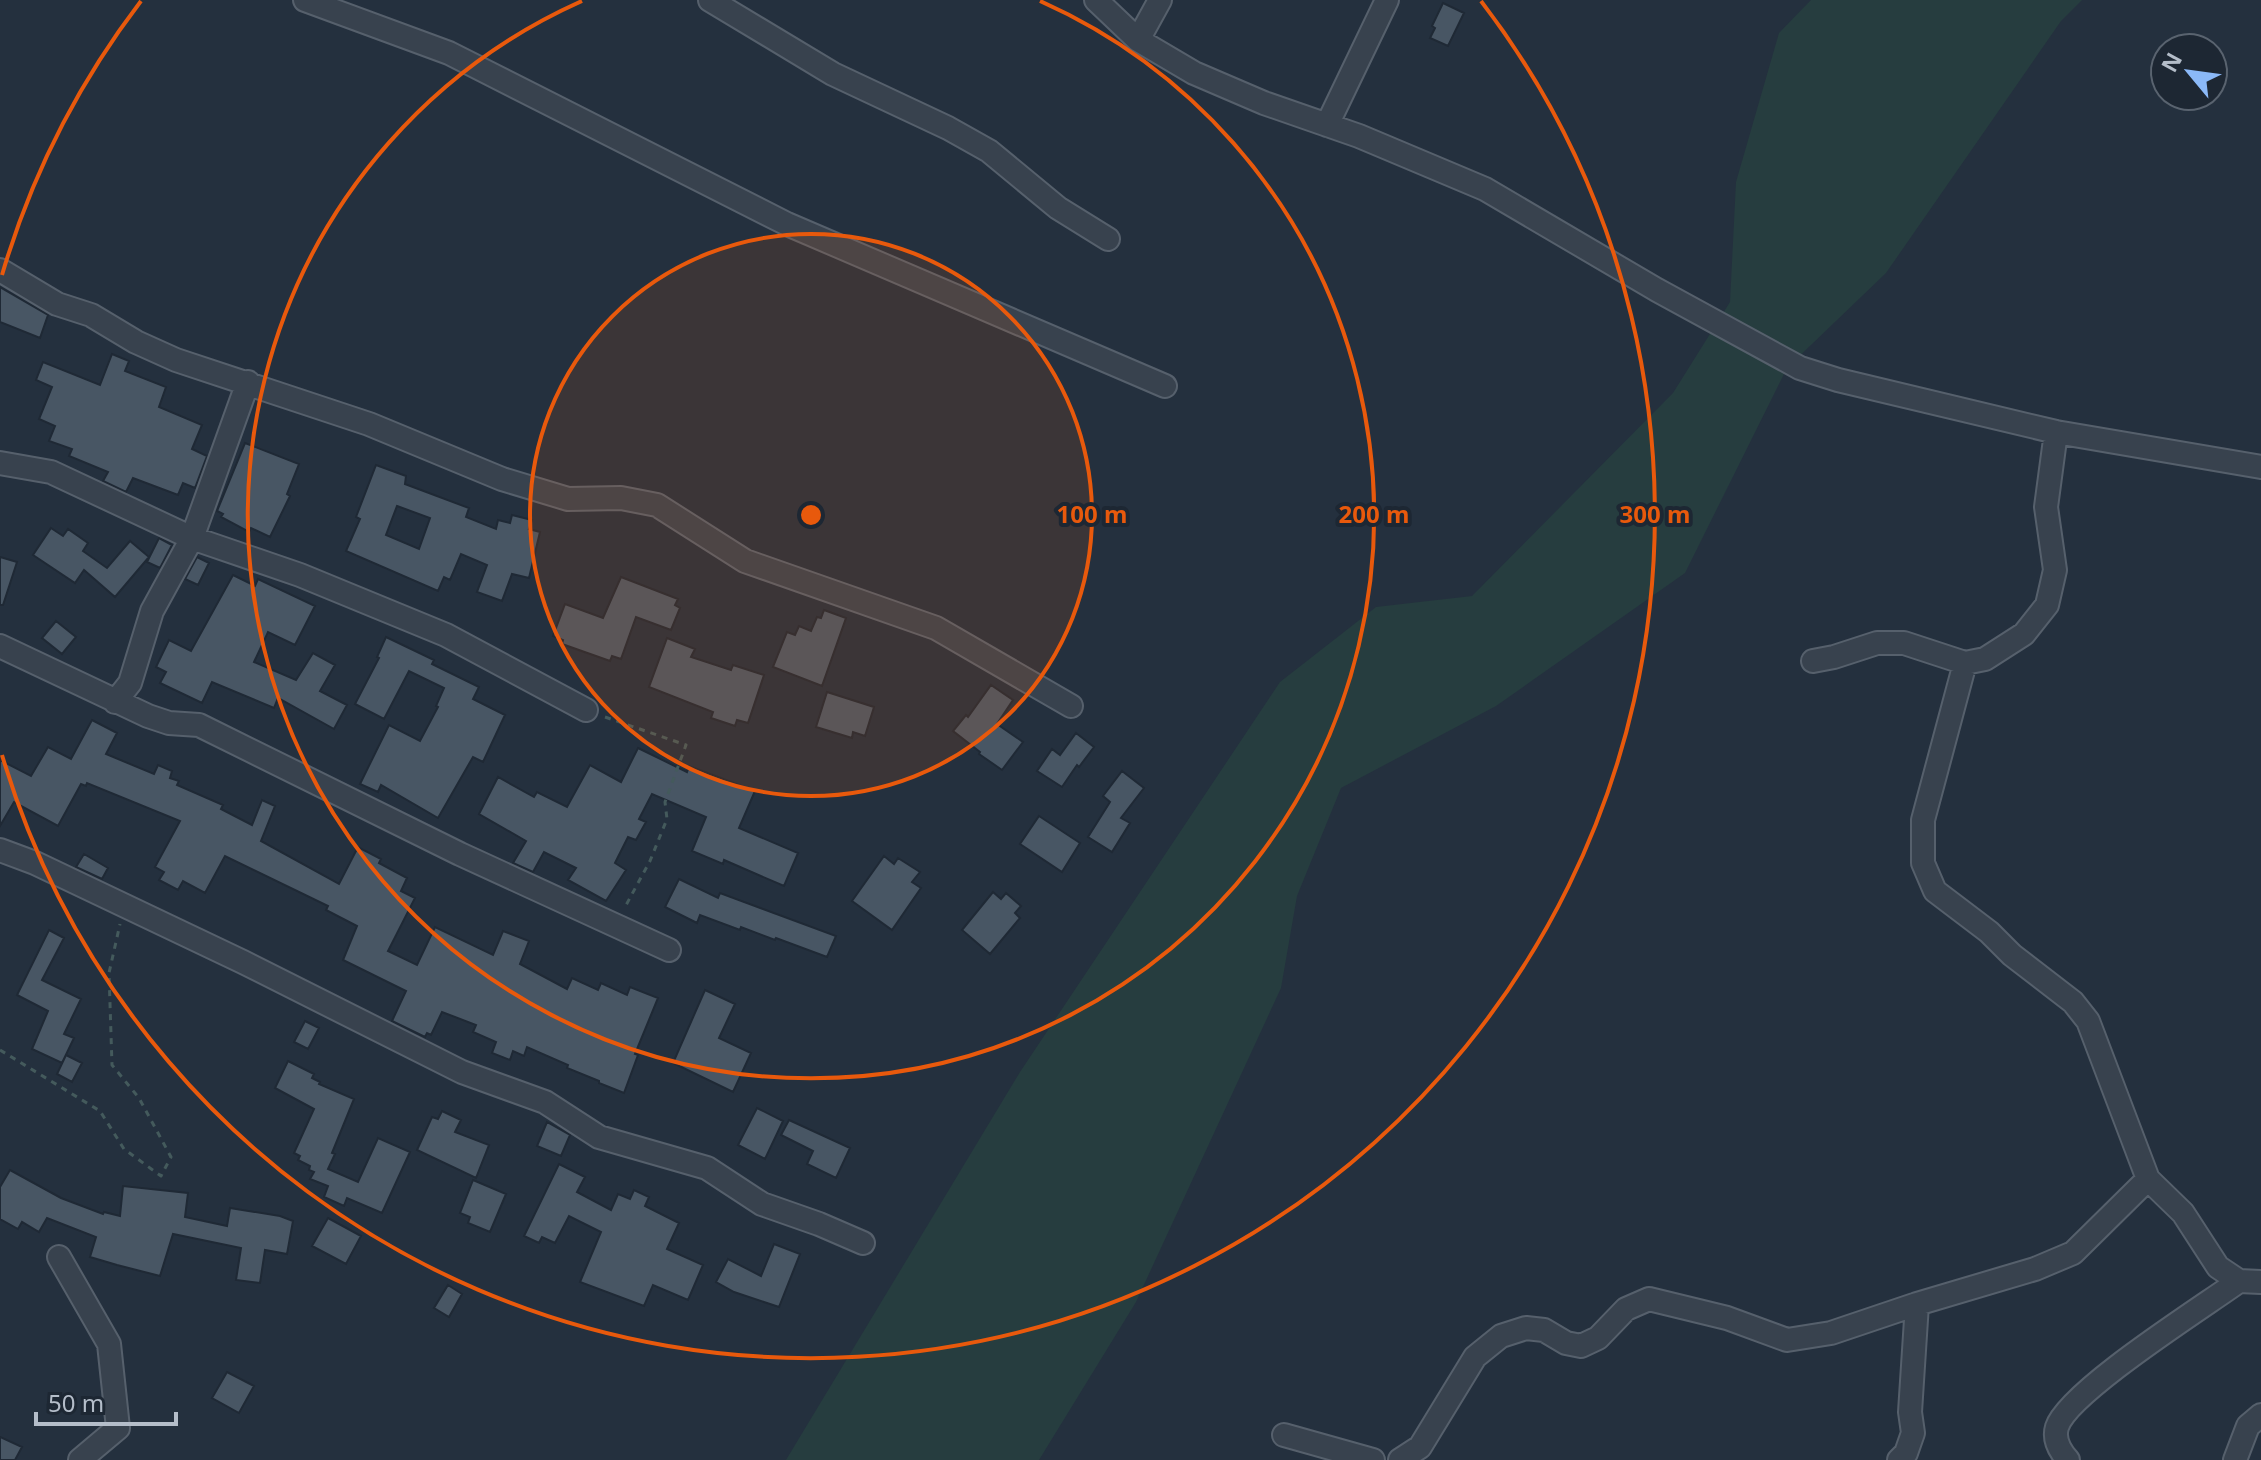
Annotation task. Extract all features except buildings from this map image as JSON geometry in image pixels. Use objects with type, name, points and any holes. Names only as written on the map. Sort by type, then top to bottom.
[{"type":"street","points":[[305,0],[449,53],[787,224],[1165,386]]},
{"type":"street","points":[[710,0],[833,74],[948,128],[989,151],[1058,208],[1108,239]]},
{"type":"street","points":[[1096,0],[1138,40],[1194,73],[1485,189],[1657,290],[1800,368],[1838,380],[2056,432],[2261,467]]},
{"type":"street","points":[[1138,40],[1160,0]]},
{"type":"street","points":[[1327,125],[1387,0]]},
{"type":"street","points":[[0,270],[57,304],[91,315],[136,342],[176,360],[369,424],[502,479],[568,499],[621,498],[657,505],[745,561],[936,628],[1071,706]]},
{"type":"street","points":[[115,702],[130,683],[152,611],[192,538],[248,382]]},
{"type":"street","points":[[1813,661],[1877,643],[1904,643],[1965,663],[1985,659],[2024,634],[2047,605],[2055,570],[2046,507],[2056,432]]},
{"type":"street","points":[[0,463],[51,472],[192,538],[300,575],[446,635],[586,710]]},
{"type":"street","points":[[0,646],[115,702],[169,723],[199,725],[460,854],[669,950]]},
{"type":"street","points":[[1965,663],[1923,820],[1923,863],[1935,891],[2073,1002],[2088,1021],[2148,1179],[2183,1213],[2218,1267],[2250,1282]]},
{"type":"street","points":[[0,850],[35,863],[243,962],[462,1072],[545,1102],[599,1137],[707,1168],[762,1204],[863,1243]]},
{"type":"street","points":[[1400,1460],[1420,1447],[1475,1357],[1501,1336],[1526,1328],[1544,1330],[1566,1343],[1581,1346],[1598,1338],[1626,1309],[1649,1299],[1727,1318],[1787,1340],[1831,1333],[2035,1269],[2073,1253],[2148,1179]]},
{"type":"street","points":[[59,1257],[109,1344],[118,1428],[80,1460]]},
{"type":"street","points":[[2068,1460],[2058,1448],[2055,1429],[2062,1416],[2093,1384],[2250,1282]]},
{"type":"street","points":[[1899,1460],[1906,1453],[1913,1433],[1910,1412],[1917,1304]]},
{"type":"street","points":[[2235,1460],[2248,1426],[2261,1415]]},
{"type":"street","points":[[1284,1435],[1373,1460]]},
{"type":"path","points":[[586,710],[686,745],[665,802],[667,819],[650,861],[622,911]]},
{"type":"path","points":[[0,1050],[100,1111],[124,1149],[161,1176],[171,1157],[139,1098],[112,1065],[109,973],[124,906]]},
{"type":"green space","points":[[1811,0],[2082,0],[2061,21],[1886,273],[1787,368],[1685,573],[1496,706],[1341,788],[1297,896],[1281,988],[1136,1302],[1039,1460],[786,1460],[1020,1072],[1280,682],[1376,607],[1472,596],[1673,393],[1730,302],[1736,182],[1779,33]]}]
